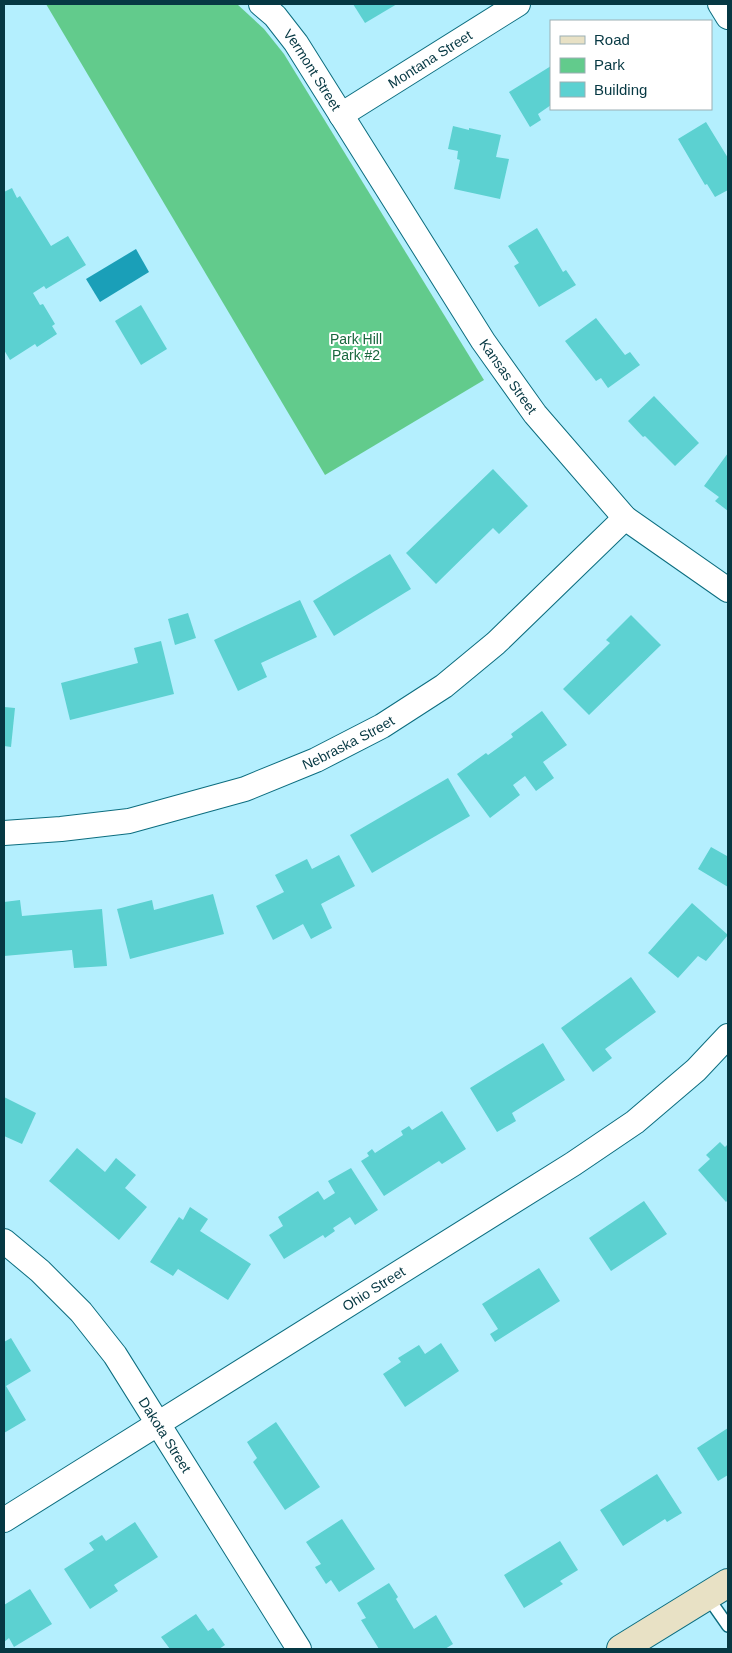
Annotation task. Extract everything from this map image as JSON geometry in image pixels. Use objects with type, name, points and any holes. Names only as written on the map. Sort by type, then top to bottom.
[{"type":"main road","points":[[621,1649],[718,1589]]},
{"type":"street","name":"Vermont Street","points":[[261,4],[275,16],[296,43],[341,115]]},
{"type":"street","name":"Montana Street","points":[[341,115],[518,4]]},
{"type":"street","points":[[720,4],[728,18]]},
{"type":"street","name":"Kansas Street","points":[[341,115],[508,378],[535,414],[625,518],[728,590]]},
{"type":"street","name":"Nebraska Street","points":[[4,833],[129,821],[246,789],[316,760],[382,726],[444,686],[496,643],[625,518]]},
{"type":"street","name":"Ohio Street","points":[[4,1520],[573,1164],[635,1122],[696,1070],[728,1036]]},
{"type":"street","name":"Dakota Street","points":[[4,1241],[40,1271],[81,1312],[115,1355],[299,1649]]},
{"type":"lane","points":[[718,1589],[728,1626]]},
{"type":"green space","name":"Park Hill Park #2","points":[[46,4],[237,4],[264,29],[284,54],[484,380],[325,475]]},
{"type":"water","points":[[136,249],[149,272],[100,302],[86,279]]},
{"type":"building","points":[[353,4],[397,4],[365,23]]},
{"type":"building","points":[[550,67],[550,106],[538,114],[541,120],[530,127],[509,92]]},
{"type":"building","points":[[706,122],[728,158],[728,190],[715,197],[707,184],[705,185],[678,139]]},
{"type":"building","points":[[453,126],[501,135],[496,157],[509,159],[500,199],[454,189],[460,160],[457,159],[458,151],[448,149]]},
{"type":"building","points":[[12,188],[17,198],[20,196],[51,246],[68,236],[86,265],[46,289],[44,286],[33,293],[40,305],[43,304],[55,324],[52,326],[57,334],[37,347],[35,344],[10,360],[4,350],[4,192]]},
{"type":"building","points":[[537,228],[563,272],[566,270],[576,285],[539,307],[514,266],[519,263],[508,246]]},
{"type":"building","points":[[141,305],[167,349],[141,365],[115,321]]},
{"type":"building","points":[[596,318],[625,355],[630,352],[640,365],[608,388],[601,378],[596,381],[565,341]]},
{"type":"building","points":[[654,396],[699,443],[675,466],[628,421]]},
{"type":"building","points":[[728,453],[728,511],[715,501],[719,497],[704,486]]},
{"type":"building","points":[[493,469],[528,506],[499,534],[493,528],[436,584],[406,553]]},
{"type":"building","points":[[390,554],[411,589],[334,636],[313,601]]},
{"type":"building","points":[[300,600],[317,637],[261,663],[267,677],[238,691],[214,640]]},
{"type":"building","points":[[188,613],[196,638],[175,645],[168,619]]},
{"type":"building","points":[[631,615],[661,645],[589,715],[563,689],[610,643],[606,640]]},
{"type":"building","points":[[161,641],[174,694],[70,720],[61,683],[138,663],[134,648]]},
{"type":"building","points":[[4,707],[15,708],[11,747],[4,746]]},
{"type":"building","points":[[542,711],[567,745],[543,762],[554,778],[536,791],[525,776],[513,785],[520,795],[490,818],[457,774],[486,753],[488,755],[513,737],[511,734]]},
{"type":"building","points":[[448,778],[470,816],[372,873],[350,835]]},
{"type":"building","points":[[711,847],[727,856],[728,854],[728,887],[698,869]]},
{"type":"building","points":[[339,855],[355,886],[321,904],[332,928],[311,939],[303,924],[273,940],[256,906],[284,892],[275,875],[307,859],[312,869]]},
{"type":"building","points":[[213,894],[224,934],[130,959],[117,909],[152,900],[154,910]]},
{"type":"building","points":[[20,900],[22,916],[102,909],[107,966],[74,968],[72,950],[4,956],[4,902]]},
{"type":"building","points":[[692,903],[728,935],[706,961],[698,956],[678,978],[648,953]]},
{"type":"building","points":[[631,977],[656,1012],[605,1049],[612,1058],[593,1072],[561,1028]]},
{"type":"building","points":[[543,1043],[565,1080],[512,1113],[516,1121],[497,1132],[470,1088]]},
{"type":"building","points":[[4,1097],[36,1113],[22,1144],[4,1136]]},
{"type":"building","points":[[442,1111],[466,1149],[442,1164],[439,1161],[384,1196],[361,1161],[369,1156],[367,1153],[372,1149],[375,1153],[403,1135],[401,1131],[409,1126],[412,1130]]},
{"type":"building","points":[[720,1142],[725,1147],[728,1144],[728,1200],[726,1202],[698,1170],[710,1159],[706,1155]]},
{"type":"building","points":[[77,1148],[105,1172],[116,1158],[136,1175],[125,1188],[147,1207],[119,1240],[49,1181]]},
{"type":"building","points":[[351,1168],[378,1210],[355,1225],[350,1217],[333,1228],[335,1231],[325,1238],[323,1235],[284,1259],[269,1235],[283,1226],[278,1217],[318,1191],[324,1200],[335,1193],[328,1181]]},
{"type":"building","points":[[644,1201],[667,1234],[611,1271],[589,1238]]},
{"type":"building","points":[[190,1207],[208,1219],[200,1231],[251,1264],[228,1300],[178,1269],[173,1276],[150,1262],[179,1217],[183,1220]]},
{"type":"building","points":[[539,1268],[560,1301],[495,1342],[490,1334],[498,1329],[482,1304]]},
{"type":"building","points":[[11,1338],[31,1371],[6,1386],[26,1420],[4,1433],[4,1342]]},
{"type":"building","points":[[441,1343],[459,1371],[405,1407],[383,1374],[401,1362],[398,1358],[419,1345],[425,1354]]},
{"type":"building","points":[[276,1422],[320,1487],[285,1510],[253,1462],[257,1458],[247,1442]]},
{"type":"building","points":[[728,1428],[728,1475],[718,1481],[697,1448]]},
{"type":"building","points":[[657,1474],[682,1513],[667,1522],[665,1519],[623,1546],[600,1510]]},
{"type":"building","points":[[342,1519],[375,1569],[339,1592],[331,1580],[326,1584],[315,1567],[321,1564],[306,1542]]},
{"type":"building","points":[[135,1522],[158,1557],[114,1585],[118,1591],[90,1609],[64,1569],[94,1550],[89,1543],[102,1535],[106,1541]]},
{"type":"building","points":[[560,1541],[578,1570],[560,1581],[563,1584],[524,1608],[504,1575]]},
{"type":"building","points":[[389,1583],[414,1629],[436,1615],[453,1644],[445,1649],[379,1649],[361,1620],[366,1618],[357,1603]]},
{"type":"building","points":[[30,1589],[52,1624],[14,1647],[9,1638],[4,1642],[4,1605]]},
{"type":"building","points":[[196,1614],[208,1631],[213,1628],[225,1645],[219,1649],[170,1649],[161,1637]]}]
